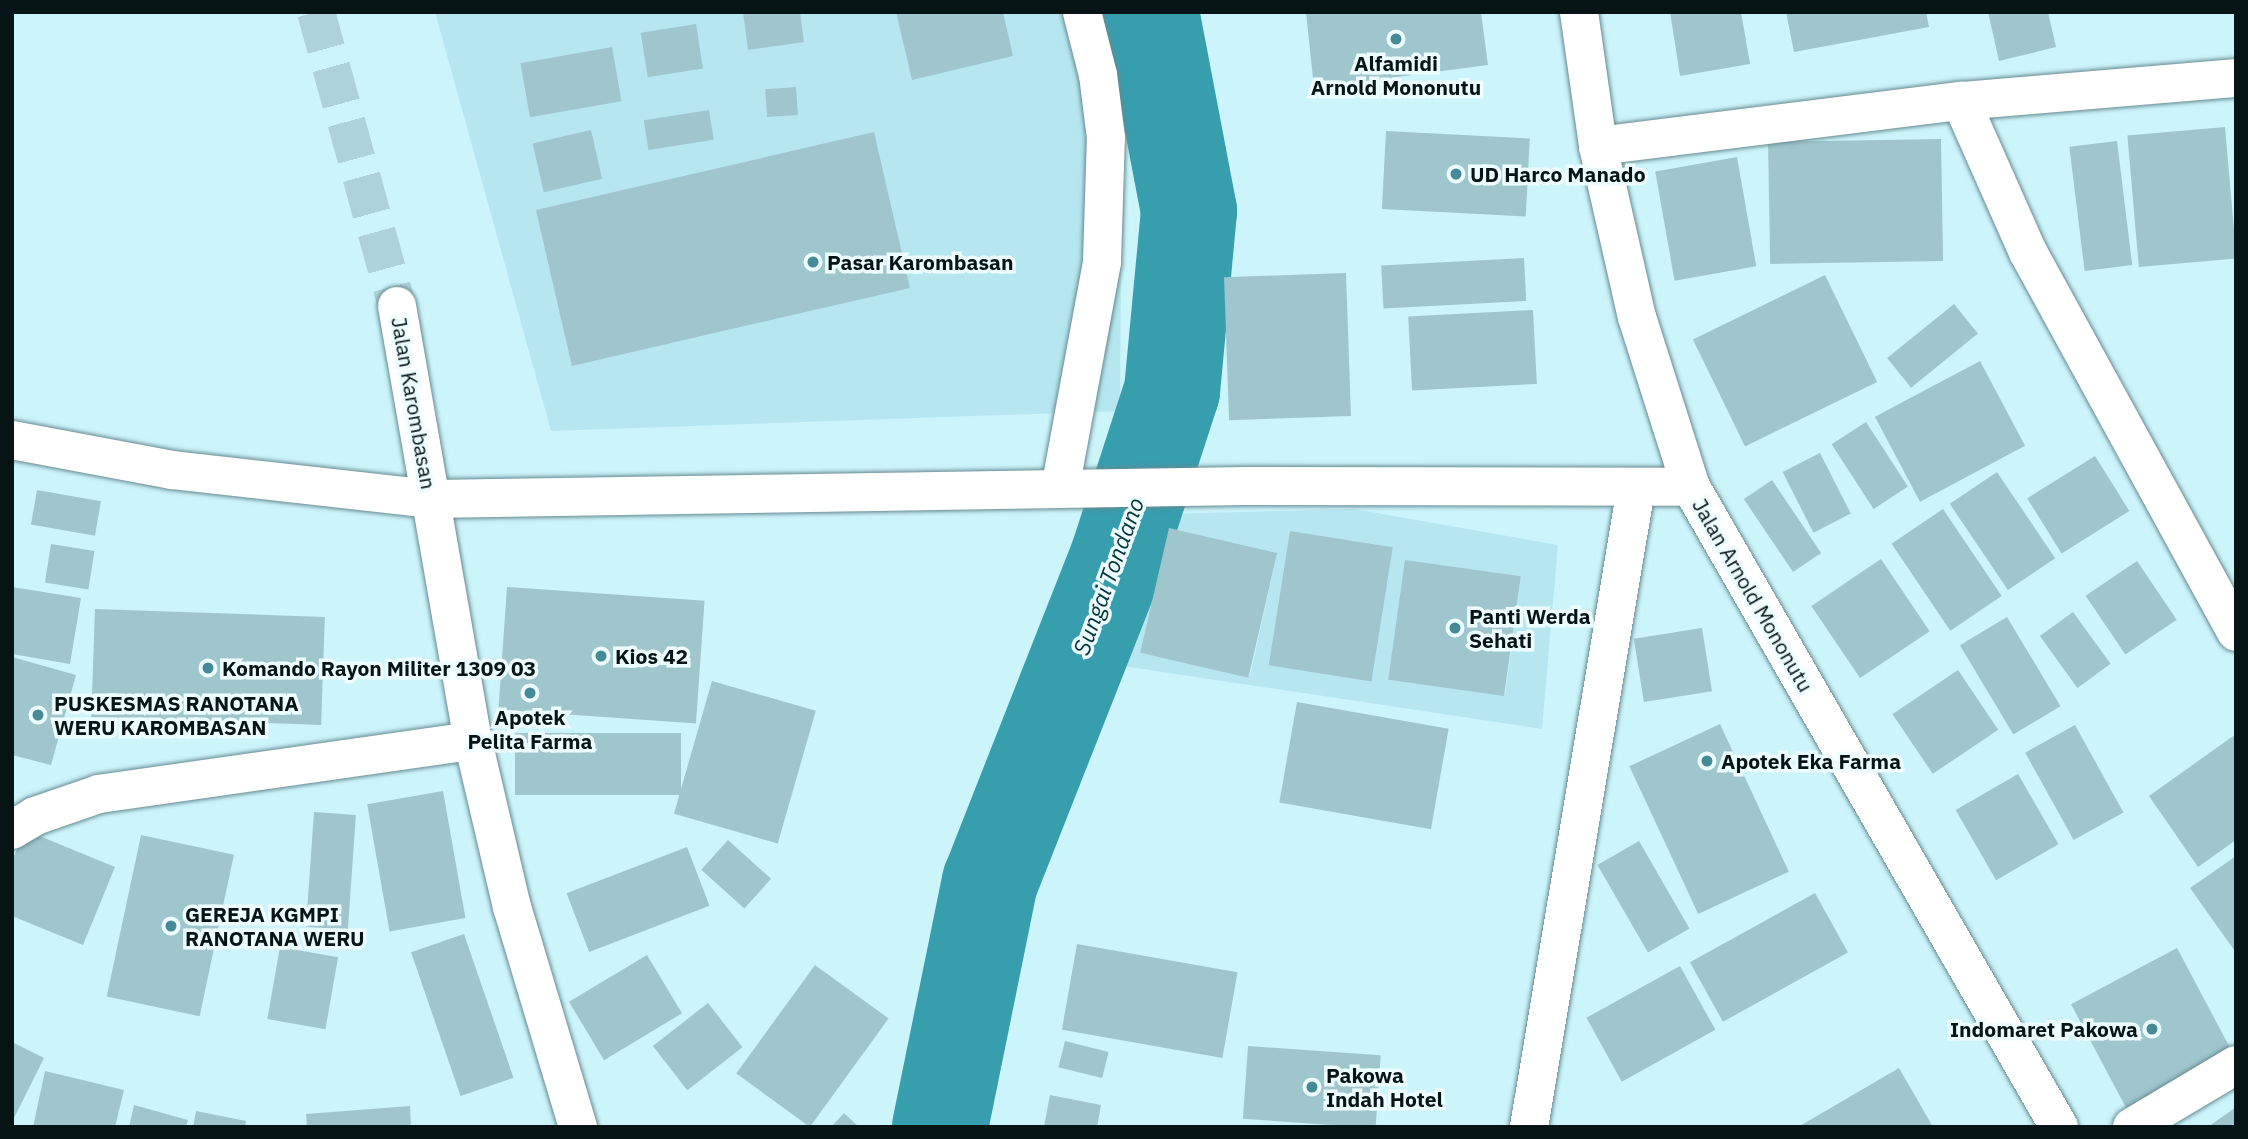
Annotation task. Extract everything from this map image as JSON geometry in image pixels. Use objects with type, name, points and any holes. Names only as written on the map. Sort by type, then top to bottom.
[{"type":"street","points":[[1067,489],[1102,262],[1106,138],[1098,75],[1082,12]]},
{"type":"street","name":"Jalan Arnold Mononutu","points":[[1580,12],[1598,146],[1637,317],[1691,487],[2059,1127]]},
{"type":"street","points":[[1598,146],[1961,101],[2236,78]]},
{"type":"street","points":[[1961,101],[2028,252],[2236,632]]},
{"type":"street","name":"Jalan Karombasan","points":[[397,306],[473,740],[512,907],[565,1092],[578,1127]]},
{"type":"street","points":[[12,440],[172,470],[431,499],[1246,486],[1691,487]]},
{"type":"street","points":[[1529,1127],[1636,488]]},
{"type":"street","points":[[12,830],[35,816],[99,794],[473,740]]},
{"type":"street","points":[[2132,1127],[2236,1065]]},
{"type":"street","points":[[565,1092],[596,1127]]},
{"type":"shaded area","name":"Pasar Karombasan","points":[[435,12],[1095,12],[1122,113],[1120,411],[551,431]]},
{"type":"shaded area","points":[[1354,509],[1558,545],[1542,729],[1123,666],[1164,514]],"holes":[[[1169,528],[1277,553],[1250,676],[1142,653]],[[1521,576],[1505,695],[1389,680]]]},
{"type":"building","points":[[743,12],[800,12],[804,42],[748,50]]},
{"type":"building","points":[[896,12],[1003,12],[1013,56],[912,80]]},
{"type":"building","name":"Alfamidi Arnold Mononutu","points":[[1306,12],[1481,12],[1488,65],[1314,88]]},
{"type":"building","points":[[1670,12],[1741,12],[1750,64],[1680,76]]},
{"type":"building","points":[[1786,12],[1926,12],[1929,27],[1794,52]]},
{"type":"building","points":[[1988,12],[2048,12],[2056,47],[1999,61]]},
{"type":"building","points":[[696,24],[703,68],[648,77],[641,33]]},
{"type":"building","points":[[612,47],[622,101],[530,117],[520,63]]},
{"type":"building","points":[[796,87],[798,115],[767,117],[765,89]]},
{"type":"building","points":[[709,110],[714,140],[649,150],[644,120]]},
{"type":"building","points":[[2225,127],[2236,259],[2139,267],[2127,136]]},
{"type":"building","points":[[591,130],[602,179],[544,192],[533,143]]},
{"type":"building","name":"UD Harco Manado","points":[[1386,131],[1530,139],[1526,216],[1382,209]]},
{"type":"building","points":[[874,132],[910,288],[572,366],[536,210]]},
{"type":"building","points":[[1941,139],[1943,261],[1770,264],[1768,142]]},
{"type":"building","points":[[2117,141],[2132,265],[2085,271],[2069,147]]},
{"type":"building","points":[[1737,157],[1756,266],[1675,281],[1655,171]]},
{"type":"building","points":[[1524,258],[1526,301],[1383,308],[1381,265]]},
{"type":"building","points":[[1346,273],[1351,416],[1229,420],[1224,277]]},
{"type":"building","points":[[1825,275],[1877,382],[1745,446],[1693,339]]},
{"type":"building","points":[[1954,304],[1978,334],[1911,388],[1887,358]]},
{"type":"building","points":[[1533,310],[1537,384],[1412,390],[1408,317]]},
{"type":"building","points":[[1980,361],[2025,446],[1920,502],[1875,417]]},
{"type":"building","points":[[1866,422],[1908,487],[1874,509],[1832,444]]},
{"type":"building","points":[[1820,453],[1851,514],[1813,533],[1783,472]]},
{"type":"building","points":[[2095,456],[2129,511],[2062,554],[2027,498]]},
{"type":"building","points":[[1997,472],[2055,558],[2008,590],[1950,504]]},
{"type":"building","points":[[1772,480],[1821,553],[1793,572],[1744,499]]},
{"type":"building","points":[[37,490],[101,501],[95,536],[31,524]]},
{"type":"building","points":[[1943,509],[2002,596],[1950,631],[1892,544]]},
{"type":"building","points":[[1169,528],[1277,553],[1248,678],[1140,653]]},
{"type":"building","points":[[1290,531],[1393,547],[1371,682],[1269,665]]},
{"type":"building","points":[[51,544],[94,551],[88,589],[45,583]]},
{"type":"building","points":[[1881,559],[1930,631],[1860,678],[1811,606]]},
{"type":"building","name":"Panti Werda Sehati","points":[[1405,560],[1521,576],[1504,696],[1388,680]]},
{"type":"building","points":[[2137,561],[2177,620],[2125,655],[2086,596]]},
{"type":"building","points":[[12,587],[81,598],[70,664],[12,654]]},
{"type":"building","name":"Kios 42","points":[[507,587],[705,601],[696,724],[498,710]]},
{"type":"building","name":"Komando Rayon Militer 1309 03","points":[[95,609],[325,617],[321,725],[91,717]]},
{"type":"building","points":[[2073,612],[2111,664],[2077,688],[2040,636]]},
{"type":"building","points":[[2007,617],[2061,706],[2013,734],[1960,645]]},
{"type":"building","points":[[1702,628],[1712,691],[1644,702],[1634,639]]},
{"type":"building","name":"PUSKESMAS RANOTANA WERU KAROMBASAN","points":[[12,657],[76,675],[51,765],[12,755]]},
{"type":"building","points":[[1958,670],[1998,730],[1933,774],[1893,714]]},
{"type":"building","points":[[712,681],[816,711],[778,843],[674,814]]},
{"type":"building","points":[[1297,702],[1449,729],[1431,829],[1279,802]]},
{"type":"building","points":[[1720,724],[1789,872],[1698,914],[1629,766]]},
{"type":"building","points":[[2075,725],[2123,812],[2074,840],[2025,753]]},
{"type":"building","points":[[515,733],[681,733],[681,795],[515,795]]},
{"type":"building","points":[[2236,734],[2236,840],[2198,867],[2149,796]]},
{"type":"building","points":[[2018,774],[2058,844],[1996,880],[1956,810]]},
{"type":"building","points":[[443,791],[465,918],[390,931],[367,804]]},
{"type":"building","points":[[314,812],[356,815],[348,930],[306,927]]},
{"type":"building","points":[[25,830],[115,867],[83,945],[12,916],[12,861]]},
{"type":"building","name":"GEREJA KGMPI RANOTANA WERU","points":[[141,835],[234,855],[200,1016],[107,996]]},
{"type":"building","points":[[728,840],[771,879],[744,909],[701,870]]},
{"type":"building","points":[[1639,841],[1690,928],[1648,952],[1597,865]]},
{"type":"building","points":[[687,847],[710,906],[589,952],[567,893]]},
{"type":"building","points":[[2236,856],[2236,949],[2234,950],[2190,888]]},
{"type":"building","points":[[1815,893],[1848,952],[1723,1022],[1690,962]]},
{"type":"building","points":[[464,934],[513,1078],[461,1096],[411,952]]},
{"type":"building","points":[[1077,944],[1238,972],[1222,1058],[1062,1030]]},
{"type":"building","points":[[280,947],[338,957],[325,1029],[267,1019]]},
{"type":"building","name":"Indomaret Pakowa","points":[[2177,948],[2233,1054],[2127,1110],[2071,1004]]},
{"type":"building","points":[[647,955],[682,1013],[604,1060],[569,1002]]},
{"type":"building","points":[[815,965],[889,1018],[810,1127],[736,1073]]},
{"type":"building","points":[[1680,966],[1715,1030],[1622,1082],[1586,1018]]},
{"type":"building","points":[[708,1003],[742,1047],[687,1090],[653,1046]]},
{"type":"building","points":[[1065,1041],[1109,1052],[1102,1078],[1058,1067]]},
{"type":"building","points":[[12,1042],[44,1058],[12,1122]]},
{"type":"building","name":"Pakowa Indah Hotel","points":[[1248,1046],[1381,1055],[1376,1127],[1243,1119]]},
{"type":"building","points":[[1899,1068],[1933,1127],[1798,1127]]},
{"type":"building","points":[[45,1071],[124,1090],[115,1127],[33,1127]]},
{"type":"building","points":[[1050,1095],[1101,1105],[1097,1127],[1044,1127]]},
{"type":"building","points":[[134,1105],[188,1120],[186,1127],[129,1127]]},
{"type":"building","points":[[410,1106],[411,1127],[307,1127],[306,1114]]},
{"type":"building","points":[[2236,1107],[2236,1127],[2208,1127]]},
{"type":"building","points":[[196,1111],[246,1121],[245,1127],[193,1127]]},
{"type":"building","points":[[844,1113],[859,1127],[831,1127]]},
{"type":"waterway","name":"Sungai Tondano","points":[[940,1127],[990,882],[1118,557],[1172,391],[1189,211],[1151,12]]},
{"type":"tunnel","points":[[316,12],[397,306]]},
{"type":"place","name":"Alfamidi Arnold Mononutu","points":[[1396,39]]},
{"type":"place","name":"UD Harco Manado","points":[[1456,174]]},
{"type":"place","name":"Pasar Karombasan","points":[[813,262]]},
{"type":"place","name":"Panti Werda Sehati","points":[[1455,628]]},
{"type":"place","name":"Kios 42","points":[[601,656]]},
{"type":"place","name":"Komando Rayon Militer 1309 03","points":[[208,668]]},
{"type":"place","name":"Apotek Pelita Farma","points":[[530,693]]},
{"type":"place","name":"PUSKESMAS RANOTANA WERU KAROMBASAN","points":[[38,715]]},
{"type":"place","name":"Apotek Eka Farma","points":[[1707,761]]},
{"type":"place","name":"GEREJA KGMPI RANOTANA WERU","points":[[171,926]]},
{"type":"place","name":"Indomaret Pakowa","points":[[2152,1029]]},
{"type":"place","name":"Pakowa Indah Hotel","points":[[1312,1087]]}]
